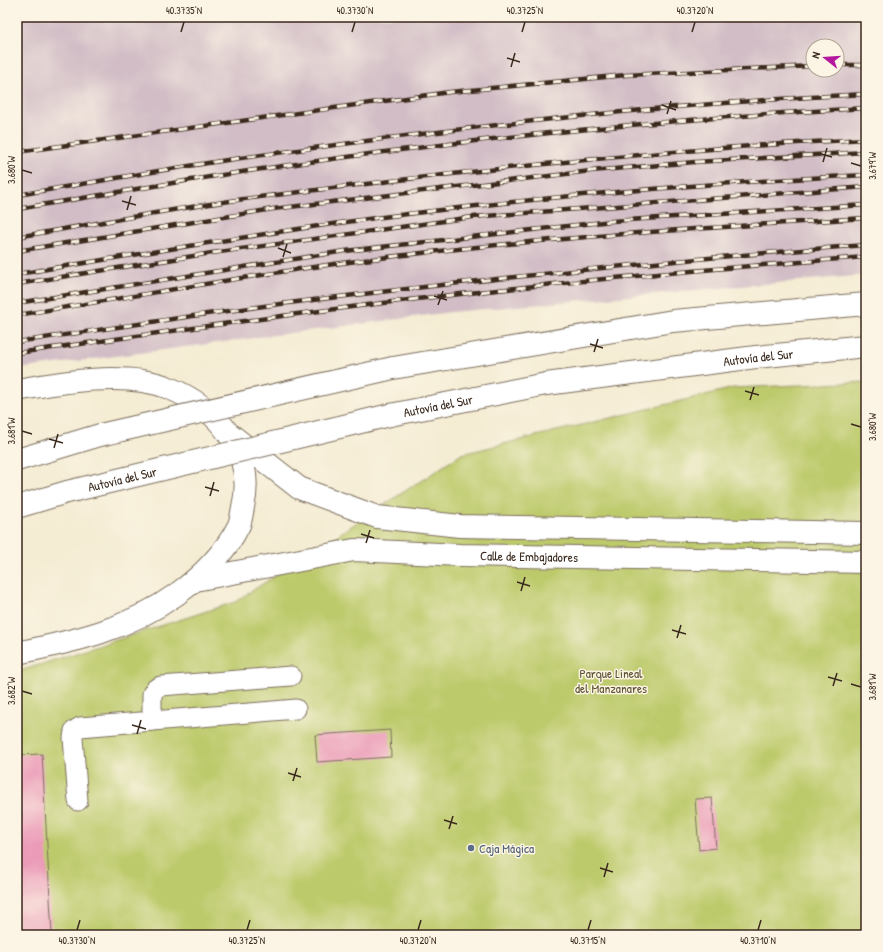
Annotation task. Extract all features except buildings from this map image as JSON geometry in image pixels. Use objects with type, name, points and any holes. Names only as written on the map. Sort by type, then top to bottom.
[{"type":"main road","points":[[17,460],[100,435],[393,368],[673,321],[866,304]]},
{"type":"main road","name":"Autovía del Sur","points":[[17,507],[67,492],[390,415],[546,384],[756,357],[866,346]]},
{"type":"main road","points":[[17,390],[66,381],[132,380],[168,388],[202,406],[231,436],[299,488],[377,517],[460,526],[866,533]]},
{"type":"main road","points":[[17,653],[71,642],[115,628],[157,607],[195,580],[222,551],[239,524],[247,491],[246,478],[238,450],[231,436]]},
{"type":"main road","name":"Calle de Embajadores","points":[[195,580],[354,550],[460,555],[866,562]]},
{"type":"lane","points":[[152,721],[152,694],[154,689],[161,686],[291,676]]},
{"type":"lane","points":[[78,801],[73,738],[74,731],[80,727],[296,709]]},
{"type":"shaded area","points":[[17,17],[866,17],[866,275],[451,312],[17,369]]},
{"type":"green space","name":"Parque Lineal del Manzanares","points":[[866,382],[866,935],[17,935],[17,672],[235,602],[462,454],[734,388]]},
{"type":"railway","points":[[845,65],[866,65]]},
{"type":"railway","points":[[17,152],[450,92],[626,75],[805,66]]},
{"type":"railway","points":[[17,195],[225,160],[407,136],[559,118],[712,104],[866,94]]},
{"type":"railway","points":[[17,209],[255,170],[407,149],[560,132],[713,118],[866,108]]},
{"type":"railway","points":[[17,237],[146,214],[243,199],[423,177],[571,161],[718,148],[866,139]]},
{"type":"railway","points":[[17,251],[273,209],[591,171],[695,162],[866,152]]},
{"type":"railway","points":[[17,274],[297,229],[509,202],[628,191],[866,175]]},
{"type":"railway","points":[[17,284],[212,253],[473,217],[866,187]]},
{"type":"railway","points":[[17,303],[345,251],[612,221],[866,205]]},
{"type":"railway","points":[[17,315],[288,271],[394,256],[596,236],[866,218]]},
{"type":"railway","points":[[17,342],[233,310],[414,288],[640,264],[866,245]]},
{"type":"railway","points":[[17,353],[384,303],[552,284],[866,257]]},
{"type":"place","name":"Caja Mágica","points":[[471,848]]}]
